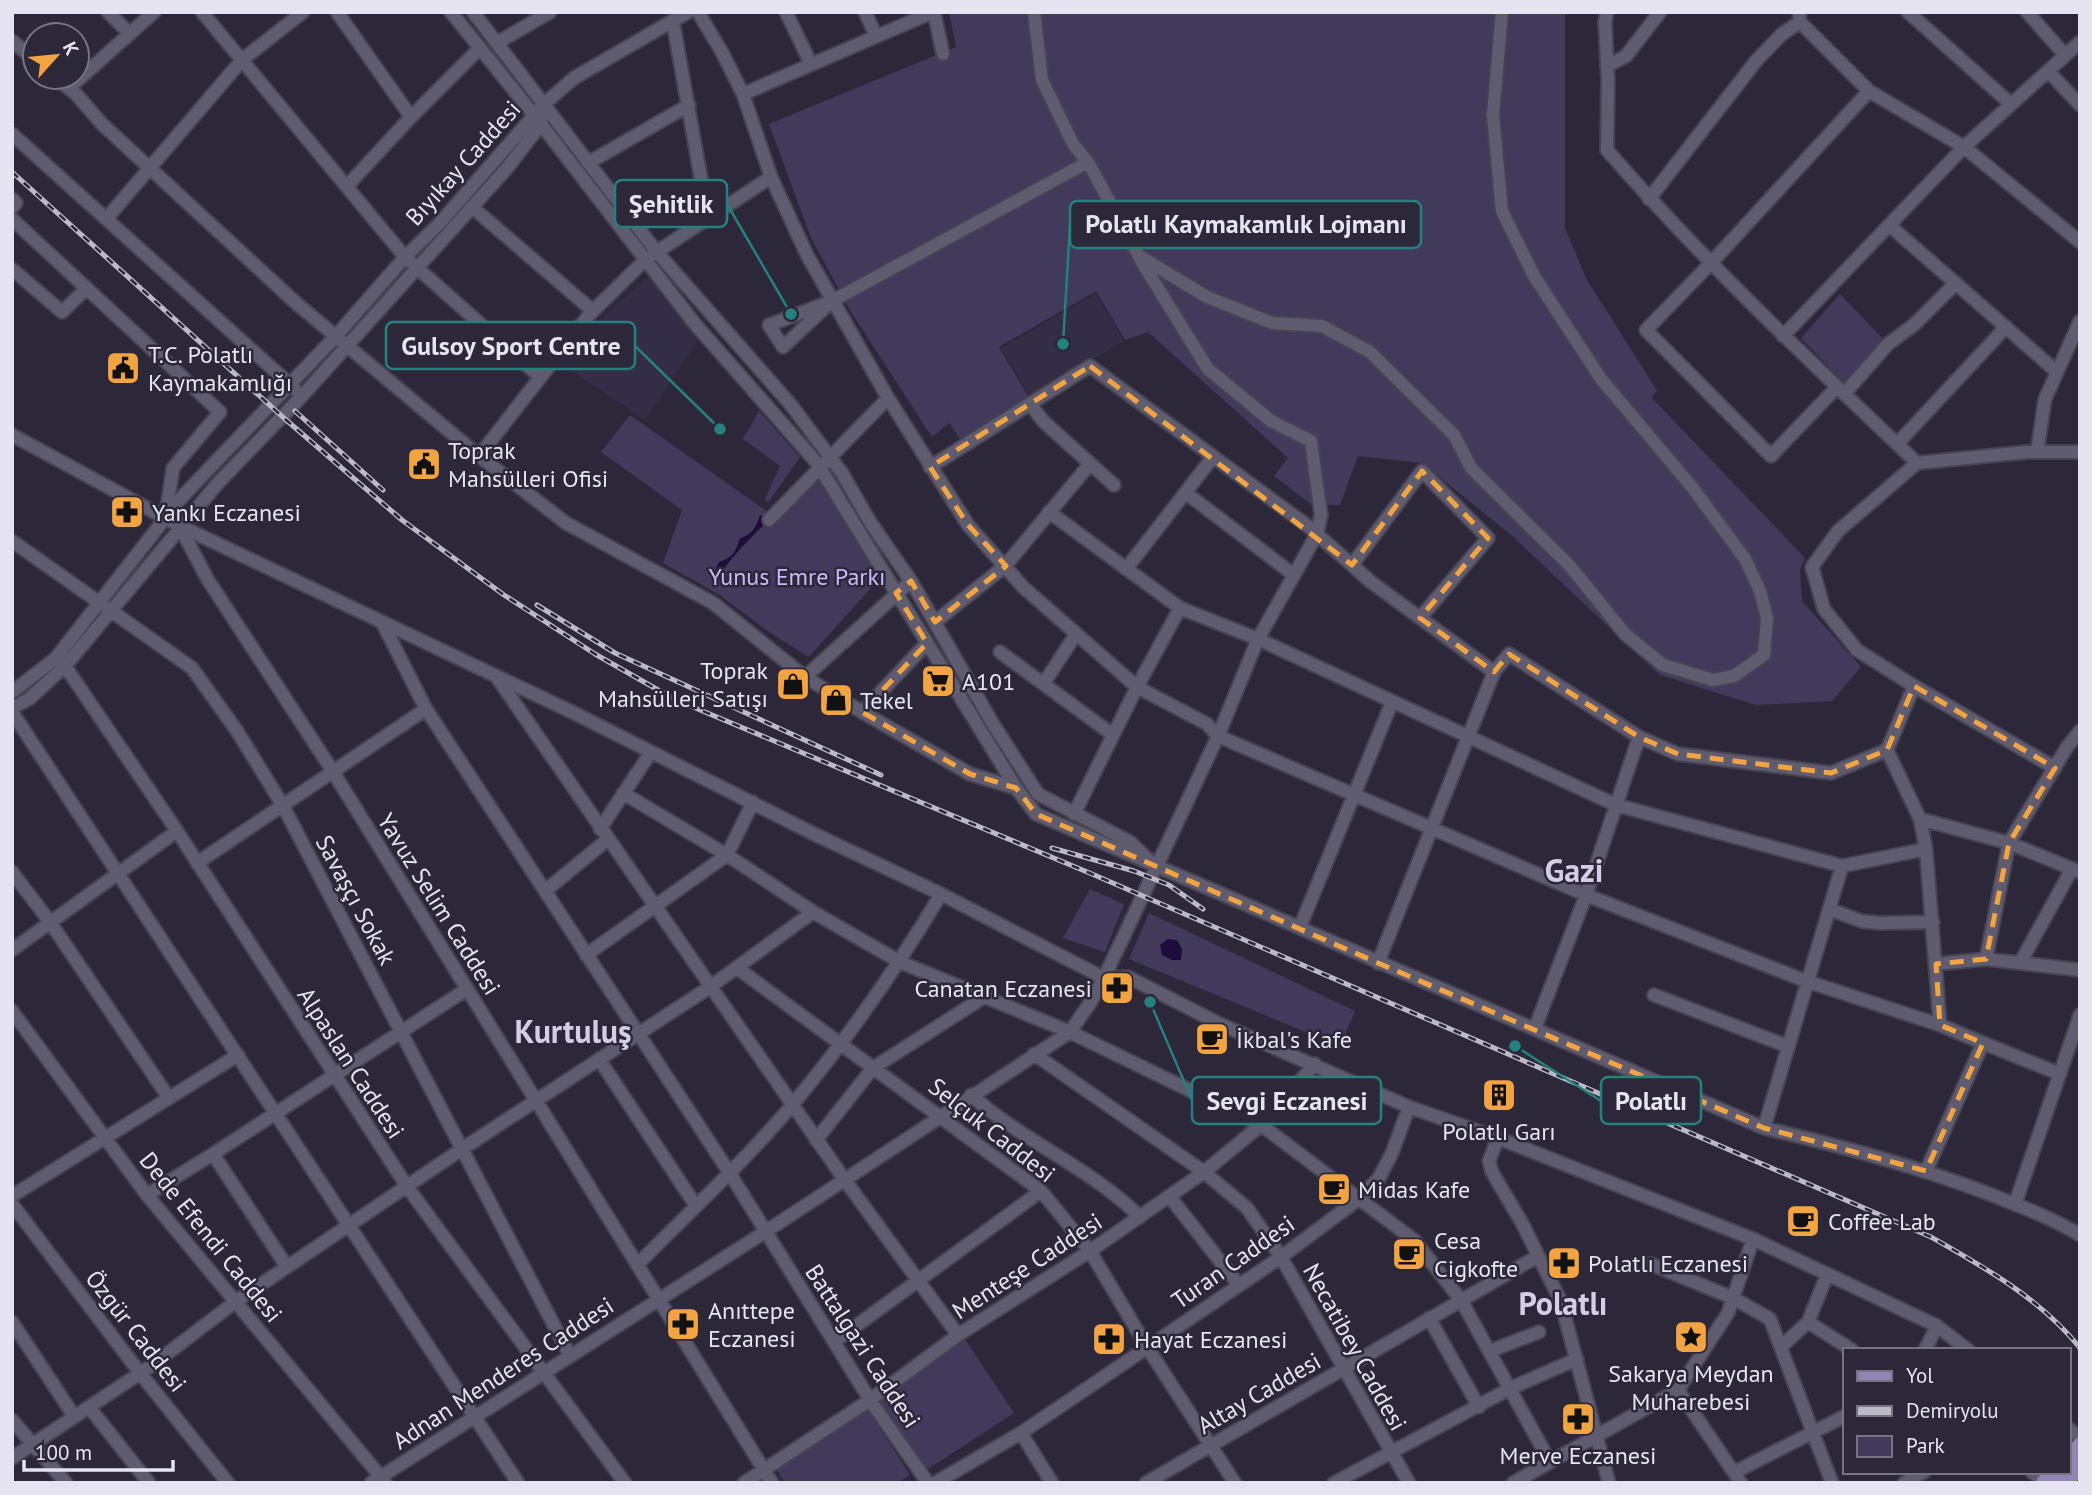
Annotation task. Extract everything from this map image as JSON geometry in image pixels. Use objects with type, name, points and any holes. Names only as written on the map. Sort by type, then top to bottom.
[{"type":"main road","points":[[2063,1483],[2080,1466]]},
{"type":"street","points":[[108,12],[130,34]]},
{"type":"street","points":[[91,69],[154,12]]},
{"type":"street","points":[[202,12],[405,257],[540,377]]},
{"type":"street","points":[[107,219],[242,60],[303,12]]},
{"type":"street","points":[[337,12],[411,117]]},
{"type":"street","points":[[451,12],[479,49],[539,115],[588,163],[695,324],[820,467],[1016,788],[1036,814],[1764,1128],[1863,1151],[1926,1171],[2055,1220],[2080,1235]]},
{"type":"street","points":[[473,12],[497,43],[539,115],[651,255],[791,405],[842,473],[870,522],[911,581],[993,724],[1038,794],[1130,842],[1156,866]]},
{"type":"street","points":[[497,43],[550,12]]},
{"type":"street","points":[[539,115],[573,78],[688,12]]},
{"type":"street","points":[[698,12],[743,94],[771,177],[807,255],[930,467],[968,525],[1023,587],[1137,687],[1207,724],[1218,736],[1586,895],[1806,981],[1940,1025],[2060,1074]]},
{"type":"street","points":[[786,12],[811,64]]},
{"type":"street","points":[[866,12],[876,36]]},
{"type":"street","points":[[743,94],[933,12],[943,54]]},
{"type":"street","points":[[1034,12],[1042,80],[1073,144],[1088,162],[1138,255],[1208,369],[1271,421],[1311,441],[1321,515],[1317,534],[1258,639],[1218,736],[1104,978],[1070,1032]]},
{"type":"street","points":[[1138,255],[1207,297],[1272,323],[1322,326],[1370,352],[1454,435],[1471,468],[1570,565],[1625,634],[1663,665],[1713,680],[1734,676],[1751,666],[1764,655],[1767,618],[1760,591],[1745,559],[1692,487],[1601,379],[1534,276],[1502,211],[1493,115],[1502,12]]},
{"type":"street","points":[[1607,12],[1607,150],[1649,199],[1783,336],[1917,463]]},
{"type":"street","points":[[1607,66],[1626,56],[1660,12]]},
{"type":"street","points":[[1908,12],[2011,104]]},
{"type":"street","points":[[2028,12],[2065,55]]},
{"type":"street","points":[[1649,199],[1756,61],[1799,17],[1869,91],[1964,147],[2080,242]]},
{"type":"street","points":[[673,22],[708,218]]},
{"type":"street","points":[[1783,336],[1964,147],[2080,42]]},
{"type":"street","points":[[347,187],[411,117],[479,49]]},
{"type":"street","points":[[2048,71],[2080,105]]},
{"type":"street","points":[[72,91],[102,124],[296,303],[479,456],[566,523],[713,603],[805,677],[862,712],[970,774],[1016,788]]},
{"type":"street","points":[[1869,91],[1646,330],[1771,456],[1956,283]]},
{"type":"street","points":[[588,163],[689,105]]},
{"type":"street","name":"Bıyıkay Caddesi","points":[[12,710],[29,699],[60,662],[111,610],[218,482],[302,396],[418,267],[472,206],[539,115]]},
{"type":"street","name":"Bıyıkay Caddesi","points":[[12,692],[60,662],[99,603],[181,498],[336,336],[405,257],[440,223],[539,115]]},
{"type":"street","points":[[12,134],[302,396]]},
{"type":"street","points":[[832,301],[783,347],[769,325],[832,301],[1088,162]]},
{"type":"street","points":[[479,456],[593,311],[651,255],[771,177]]},
{"type":"street","points":[[12,199],[16,203],[12,208]]},
{"type":"street","points":[[472,206],[593,311]]},
{"type":"street","points":[[12,219],[220,412],[173,468],[166,518]]},
{"type":"street","points":[[1889,225],[2057,372]]},
{"type":"street","points":[[12,269],[62,312],[87,288]]},
{"type":"street","points":[[2037,452],[2045,399],[2057,372],[2074,347],[2080,321]]},
{"type":"street","points":[[1897,444],[2006,327]]},
{"type":"street","points":[[930,467],[1090,366],[1317,534],[1352,565],[1494,672]]},
{"type":"street","points":[[769,520],[888,398]]},
{"type":"street","points":[[1030,404],[1089,465],[1114,485]]},
{"type":"street","points":[[12,435],[180,526],[572,712],[941,894],[1104,978],[1128,977],[1220,1024],[1409,1107],[1498,1138],[1753,1239],[1937,1326],[1965,1348]]},
{"type":"street","points":[[2055,768],[1857,650],[1824,609],[1812,567],[1839,531],[1917,463],[2037,452],[2080,452]]},
{"type":"street","points":[[1126,569],[1213,457]]},
{"type":"street","points":[[935,622],[1005,566],[1089,465]]},
{"type":"street","points":[[1352,565],[1422,471],[1488,538],[1420,618]]},
{"type":"street","points":[[1186,493],[1294,575]]},
{"type":"street","points":[[1049,512],[1180,608],[1258,639],[1616,805],[1842,866],[1926,849]]},
{"type":"street","name":"Yavuz Selim Caddesi","points":[[180,526],[208,580],[332,770],[772,1483]]},
{"type":"street","name":"Savaşçı Sokak","points":[[12,541],[192,668],[237,731],[282,804],[569,1354]]},
{"type":"street","points":[[805,677],[911,581]]},
{"type":"street","points":[[1074,814],[1180,608]]},
{"type":"street","name":"Battalgazi Caddesi","points":[[383,624],[426,709],[730,1172],[870,1400],[928,1483]]},
{"type":"street","points":[[1044,683],[1076,634]]},
{"type":"street","points":[[862,712],[927,643]]},
{"type":"street","points":[[1000,652],[1113,735]]},
{"type":"street","points":[[1378,963],[1494,672],[1509,654],[1639,737],[1678,754],[1831,773],[1887,750],[1914,686]]},
{"type":"street","name":"Alpaslan Caddesi","points":[[60,662],[177,831],[408,1188],[625,1483]]},
{"type":"street","points":[[495,676],[816,1140],[958,1335]]},
{"type":"street","points":[[1300,926],[1392,702]]},
{"type":"street","points":[[197,863],[426,709]]},
{"type":"street","points":[[12,710],[518,1483]]},
{"type":"street","points":[[1986,958],[2009,843],[2067,747],[2080,731]]},
{"type":"street","points":[[1535,1028],[1586,895],[1639,737]]},
{"type":"street","points":[[2067,747],[2080,753]]},
{"type":"street","points":[[1887,750],[1920,819],[1926,849],[1940,1025]]},
{"type":"street","points":[[545,891],[604,834],[623,793],[651,752]]},
{"type":"street","points":[[623,793],[727,855],[813,912],[900,962],[1070,1032],[1261,1125],[1414,1240],[1461,1300],[1550,1462]]},
{"type":"street","points":[[586,955],[727,855],[753,803]]},
{"type":"street","points":[[1920,819],[2009,843],[2076,870],[2021,962]]},
{"type":"street","points":[[12,950],[177,831]]},
{"type":"street","points":[[1764,1128],[1842,866]]},
{"type":"street","points":[[12,872],[50,922],[169,1098]]},
{"type":"street","points":[[637,1265],[792,1105],[841,1044],[900,962],[941,894]]},
{"type":"street","points":[[1829,909],[1861,921],[1933,922]]},
{"type":"street","points":[[12,1458],[141,1373],[235,1302],[710,987],[813,912]]},
{"type":"street","points":[[1937,964],[1986,958],[2080,970]]},
{"type":"street","name":"Selçuk Caddesi","points":[[737,968],[1041,1191],[1090,1251],[1147,1347],[1236,1483]]},
{"type":"street","points":[[147,1195],[467,989]]},
{"type":"street","points":[[1654,995],[1787,1046]]},
{"type":"street","points":[[816,1140],[873,1068],[984,997]]},
{"type":"street","name":"Dede Efendi Caddesi","points":[[12,1011],[147,1195],[379,1481]]},
{"type":"street","points":[[2015,1204],[2080,1015]]},
{"type":"street","name":"Adnan Menderes Caddesi","points":[[379,1481],[569,1354],[765,1231],[1070,1032]]},
{"type":"street","points":[[1926,1171],[1983,1043]]},
{"type":"street","name":"Necatibey Caddesi","points":[[1034,1054],[1204,1171],[1247,1208],[1281,1257],[1409,1483]]},
{"type":"street","points":[[12,1196],[238,1055]]},
{"type":"street","points":[[599,1059],[696,1206]]},
{"type":"street","name":"Menteşe Caddesi","points":[[744,1483],[870,1400],[958,1335],[1170,1197],[1261,1125],[1315,1064]]},
{"type":"street","points":[[971,1095],[989,1111],[1105,1189],[1140,1217]]},
{"type":"street","name":"Turan Caddesi","points":[[935,1483],[1021,1433],[1281,1257],[1360,1198],[1379,1178],[1392,1153],[1409,1107]]},
{"type":"street","points":[[1498,1138],[1489,1161],[1492,1172],[1561,1302],[1609,1483]]},
{"type":"street","points":[[214,1154],[287,1267]]},
{"type":"street","points":[[834,1342],[1041,1191]]},
{"type":"street","points":[[1170,1197],[1238,1284]]},
{"type":"street","name":"Özgür Caddesi","points":[[12,1204],[228,1483]]},
{"type":"street","points":[[1513,1483],[1678,1390],[1728,1313],[1753,1239]]},
{"type":"street","name":"Altay Caddesi","points":[[1146,1483],[1538,1256]]},
{"type":"street","points":[[1651,1264],[1733,1298],[1770,1319],[1832,1483]]},
{"type":"street","points":[[1781,1347],[1808,1322],[1827,1275]]},
{"type":"street","points":[[1429,1318],[1479,1407]]},
{"type":"street","points":[[12,1322],[74,1416]]},
{"type":"street","points":[[1808,1322],[1849,1348]]},
{"type":"street","points":[[1926,1348],[1937,1326]]},
{"type":"street","points":[[1490,1351],[1539,1332]]},
{"type":"street","points":[[1334,1483],[1511,1388],[1577,1359]]},
{"type":"street","points":[[1678,1390],[1738,1477],[1812,1432],[1843,1417]]},
{"type":"street","points":[[89,1407],[149,1483]]},
{"type":"street","points":[[12,1420],[66,1483]]},
{"type":"street","points":[[1021,1433],[1052,1483]]},
{"type":"street","points":[[1904,1483],[1920,1474]]},
{"type":"highlighted area","points":[[1090,366],[1352,565],[1422,471],[1488,538],[1420,618],[1494,672],[1509,654],[1639,737],[1678,754],[1831,773],[1887,750],[1914,686],[2055,768],[2009,843],[1986,959],[1936,964],[1940,1025],[1983,1043],[1926,1171],[1764,1128],[1378,963],[1036,814],[1016,788],[970,774],[862,712],[927,643],[896,593],[911,581],[935,622],[1006,566],[968,525],[930,467]]},
{"type":"shaded area","points":[[649,276],[698,340],[645,420],[563,365],[594,325]]},
{"type":"shaded area","points":[[1096,293],[1124,341],[1030,396],[1001,348]]},
{"type":"shaded area","points":[[760,515],[769,520],[721,573],[714,573],[719,562],[733,553],[740,538],[753,530]]},
{"type":"shaded area","points":[[1168,939],[1177,940],[1182,949],[1181,960],[1172,960],[1162,955],[1160,945]]},
{"type":"green space","points":[[949,12],[1565,12],[1565,228],[1587,280],[1657,391],[1651,397],[1805,558],[1800,570],[1802,601],[1861,667],[1832,701],[1756,705],[1660,675],[1510,534],[1422,463],[1358,456],[1340,505],[1312,505],[1274,476],[1288,458],[1148,332],[1125,340],[1096,291],[999,347],[1028,396],[960,439],[949,423],[932,437],[851,312],[811,238],[769,124],[956,47]]},
{"type":"green space","points":[[1840,294],[1888,344],[1849,388],[1801,338]]},
{"type":"green space","points":[[759,411],[800,457],[768,503],[765,499],[780,466],[743,439]]},
{"type":"green space","name":"Yunus Emre Parkı","points":[[630,415],[772,515],[816,477],[879,579],[809,657],[772,634],[718,594],[663,563],[682,510],[601,452]]},
{"type":"green space","points":[[1090,889],[1124,904],[1105,952],[1063,938]]},
{"type":"green space","points":[[1149,913],[1355,1011],[1340,1046],[1129,959]]},
{"type":"green space","points":[[963,1336],[1014,1413],[925,1471],[876,1397]]},
{"type":"green space","points":[[867,1408],[910,1475],[898,1483],[785,1483],[776,1468]]},
{"type":"railway","points":[[12,172],[285,419],[402,520],[504,595],[595,654],[674,699],[1092,874],[1931,1237],[1991,1272],[2030,1299],[2065,1330],[2080,1348]]},
{"type":"railway","points":[[295,411],[383,490]]},
{"type":"railway","points":[[537,605],[615,653],[881,775]]},
{"type":"railway","points":[[1052,848],[1134,871],[1169,885],[1203,909]]},
{"type":"place","name":"Şehitlik","points":[[791,314]]},
{"type":"place","name":"Polatlı Kaymakamlık Lojmanı","points":[[1063,344]]},
{"type":"place","name":"T.C. Polatlı Kaymakamlığı","points":[[123,368]]},
{"type":"place","name":"Gulsoy Sport Centre","points":[[720,429]]},
{"type":"place","name":"Toprak Mahsülleri Ofisi","points":[[424,464]]},
{"type":"place","name":"Yankı Eczanesi","points":[[127,512]]},
{"type":"place","name":"A101","points":[[938,681]]},
{"type":"place","name":"Toprak Mahsülleri Satışı","points":[[793,684]]},
{"type":"place","name":"Tekel","points":[[836,700]]},
{"type":"place","name":"Canatan Eczanesi","points":[[1117,988]]},
{"type":"place","name":"Sevgi Eczanesi","points":[[1150,1002]]},
{"type":"place","name":"İkbal's Kafe","points":[[1212,1039]]},
{"type":"place","name":"Polatlı","points":[[1515,1046]]},
{"type":"place","name":"Polatlı Garı","points":[[1499,1095]]},
{"type":"place","name":"Midas Kafe","points":[[1334,1189]]},
{"type":"place","name":"Coffee Lab","points":[[1803,1221]]},
{"type":"place","name":"Cesa Cigkofte","points":[[1409,1254]]},
{"type":"place","name":"Polatlı Eczanesi","points":[[1564,1263]]},
{"type":"place","name":"Anıttepe Eczanesi","points":[[683,1324]]},
{"type":"place","name":"Sakarya Meydan Muharebesi","points":[[1691,1337]]},
{"type":"place","name":"Hayat Eczanesi","points":[[1109,1339]]},
{"type":"place","name":"Merve Eczanesi","points":[[1578,1419]]},
{"type":"district","name":"Gazi","points":[[1574,870]]},
{"type":"district","name":"Kurtuluş","points":[[573,1031]]},
{"type":"district","name":"Polatlı","points":[[1563,1303]]}]
